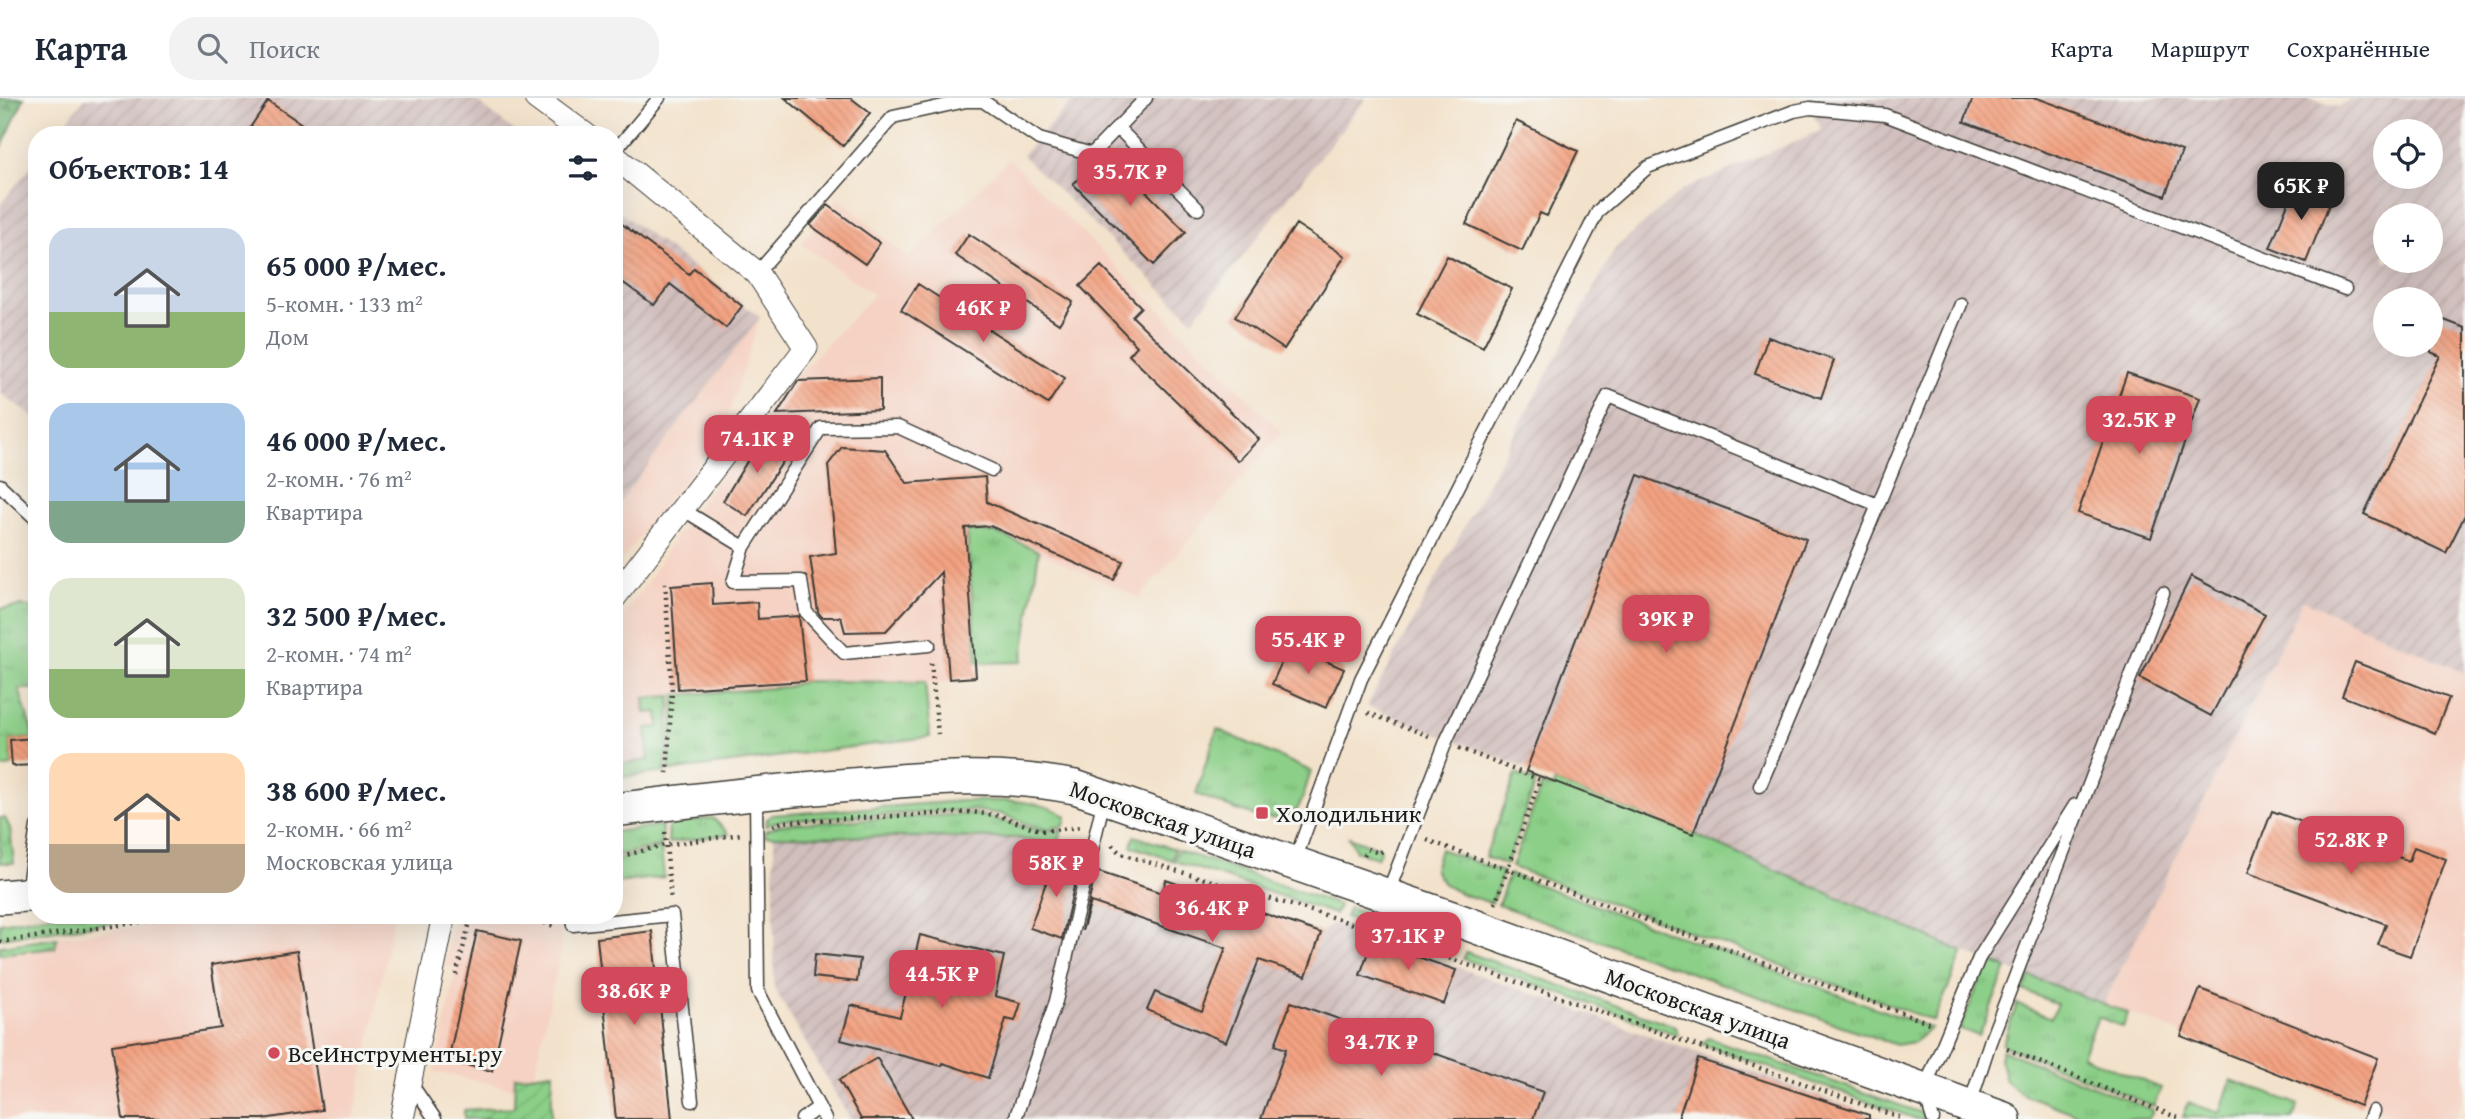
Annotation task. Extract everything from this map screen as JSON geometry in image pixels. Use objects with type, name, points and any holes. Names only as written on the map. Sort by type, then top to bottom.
[{"type":"main road","name":"Московская улица","points":[[623,809],[756,792],[986,776],[1046,781],[1104,796],[1387,896],[1928,1105],[1969,1107],[2004,1119]]},
{"type":"street","points":[[536,98],[574,126]]},
{"type":"street","points":[[623,161],[757,273],[806,348],[623,586]]},
{"type":"street","points":[[402,1119],[442,924]]},
{"type":"lane","points":[[623,143],[659,98]]},
{"type":"lane","points":[[757,273],[893,117],[967,99],[983,101],[1039,139],[1091,154],[1146,98]]},
{"type":"lane","points":[[1294,863],[1360,679],[1598,211],[1648,167],[1794,111],[1810,108],[1885,115],[2346,289]]},
{"type":"lane","points":[[1117,127],[1198,209]]},
{"type":"lane","points":[[1760,786],[1961,304]]},
{"type":"lane","points":[[1387,896],[1446,743],[1608,396],[1878,505]]},
{"type":"lane","points":[[929,645],[844,653],[806,612],[802,581],[733,582],[744,547],[821,428],[898,427],[992,470]]},
{"type":"lane","points":[[0,485],[28,511]]},
{"type":"lane","points":[[682,509],[744,547]]},
{"type":"lane","points":[[1969,1107],[1990,1042],[2163,593]]},
{"type":"lane","points":[[1928,1105],[1948,1030],[1979,958],[2090,781]]},
{"type":"lane","points":[[756,792],[758,991],[822,1113],[802,1119]]},
{"type":"lane","points":[[1015,1119],[1056,1001],[1104,796]]},
{"type":"lane","points":[[21,895],[28,865]]},
{"type":"lane","points":[[623,917],[672,915],[692,1101]]},
{"type":"lane","points":[[410,1082],[435,1119]]},
{"type":"path","points":[[665,583],[672,691],[667,773]]},
{"type":"path","points":[[929,645],[938,734]]},
{"type":"path","points":[[1351,706],[1540,780],[1495,904]]},
{"type":"path","points":[[623,856],[665,845],[757,832],[782,822],[972,812],[1000,816],[1042,831],[1077,825],[1097,830],[1122,854],[1338,919],[1903,1119]]},
{"type":"path","points":[[665,824],[672,915]]},
{"type":"path","points":[[1410,833],[1948,1030]]},
{"type":"path","points":[[0,942],[126,924]]},
{"type":"path","points":[[1990,1042],[2181,1119]]},
{"type":"shaded area","points":[[85,98],[473,98],[508,126],[63,126]]},
{"type":"shaded area","points":[[1075,98],[1366,98],[1193,320],[1022,155]]},
{"type":"shaded area","points":[[1804,98],[2307,98],[2338,107],[2353,98],[2465,98],[2465,673],[2303,600],[2104,1003],[1963,952],[1693,834],[1367,706],[1615,249],[1682,190],[1822,130]]},
{"type":"shaded area","points":[[1009,159],[1282,432],[1139,598],[997,533],[967,530],[978,679],[942,683],[806,681],[786,687],[645,698],[658,712],[659,727],[646,728],[649,760],[623,764],[623,614],[645,586],[674,538],[793,380],[874,295],[801,244],[839,197],[908,259]]},
{"type":"shaded area","points":[[28,170],[28,413],[0,393],[0,205]]},
{"type":"shaded area","points":[[623,215],[760,317],[623,498]]},
{"type":"shaded area","points":[[760,317],[724,430],[623,559],[623,498]]},
{"type":"shaded area","points":[[2303,600],[2465,673],[2465,1089],[2455,1119],[2400,1119],[2104,1003]]},
{"type":"shaded area","points":[[774,836],[1017,838],[1058,845],[1055,856],[1161,893],[1166,880],[1321,933],[1333,923],[1884,1119],[850,1119],[774,988]]},
{"type":"shaded area","points":[[158,924],[392,924],[354,1119],[0,1119],[0,954],[55,948],[57,938]]},
{"type":"shaded area","points":[[453,924],[560,924],[561,949],[534,1074],[516,1077],[515,1089],[434,1072],[457,968],[444,965]]},
{"type":"green space","points":[[0,98],[24,98],[0,151]]},
{"type":"green space","points":[[967,530],[997,533],[1039,551],[1022,662],[977,663]]},
{"type":"green space","points":[[28,607],[28,689],[19,689],[28,718],[28,738],[10,740],[12,766],[0,768],[0,609]]},
{"type":"green space","points":[[806,681],[925,682],[930,737],[669,771],[675,695],[786,687]]},
{"type":"green space","points":[[671,696],[665,772],[623,777],[623,764],[649,760],[646,728],[659,727],[658,712],[645,713],[644,698]]},
{"type":"green space","points":[[1217,729],[1311,771],[1298,808],[1290,815],[1265,818],[1196,794]]},
{"type":"green space","points":[[1516,774],[1536,782],[1506,865],[1485,857]]},
{"type":"green space","points":[[1555,782],[1693,834],[1963,952],[1934,1021],[1512,867],[1542,784],[1552,788]]},
{"type":"green space","points":[[962,801],[1030,803],[1066,816],[1064,826],[1042,829],[1001,814],[972,810],[782,820],[765,826],[766,820],[772,815]]},
{"type":"green space","points":[[972,814],[1039,830],[1062,830],[1058,845],[1017,838],[765,836],[765,831],[783,824]]},
{"type":"green space","points":[[0,818],[5,818],[10,828],[14,863],[0,863]]},
{"type":"green space","points":[[713,818],[729,834],[668,843],[669,824]]},
{"type":"green space","points":[[662,825],[661,845],[623,854],[623,831]]},
{"type":"green space","points":[[1134,836],[1175,849],[1172,860],[1131,846]]},
{"type":"green space","points":[[1349,837],[1381,849],[1377,858],[1356,851]]},
{"type":"green space","points":[[661,848],[664,877],[623,882],[623,858]]},
{"type":"green space","points":[[1440,849],[1503,872],[1492,903],[1458,892],[1438,877],[1434,869]]},
{"type":"green space","points":[[1178,850],[1339,905],[1335,914],[1174,861]]},
{"type":"green space","points":[[1509,874],[1931,1028],[1914,1042],[1896,1045],[1498,905]]},
{"type":"green space","points":[[1349,908],[1420,932],[1419,942],[1345,917]]},
{"type":"green space","points":[[28,919],[28,924],[100,924],[0,938],[0,923]]},
{"type":"green space","points":[[57,938],[55,948],[0,954],[0,946]]},
{"type":"green space","points":[[1466,952],[1675,1026],[1678,1035],[1463,959]]},
{"type":"green space","points":[[1988,961],[2007,968],[1979,1036],[1960,1029]]},
{"type":"green space","points":[[2029,976],[2128,1013],[2123,1027],[2098,1017],[2082,1056],[2161,1088],[2154,1106],[2002,1045],[2017,1004],[2051,1018],[2057,1004],[2023,990]]},
{"type":"green space","points":[[1709,1038],[1922,1113],[1925,1119],[1917,1119],[1702,1044]]},
{"type":"green space","points":[[2002,1050],[2153,1110],[2149,1119],[2089,1119],[2020,1093],[2006,1080],[2000,1059]]},
{"type":"green space","points":[[553,1072],[551,1119],[464,1119],[464,1110],[514,1107],[515,1077]]},
{"type":"green space","points":[[2231,1080],[2298,1104],[2293,1119],[2183,1117],[2188,1103],[2220,1113]]},
{"type":"building","points":[[785,98],[851,98],[870,113],[843,146]]},
{"type":"building","points":[[1973,98],[2037,98],[2182,151],[2165,196],[1964,122]]},
{"type":"building","points":[[268,101],[305,126],[251,126]]},
{"type":"building","points":[[1516,121],[1578,151],[1547,216],[1540,213],[1522,251],[1466,224]]},
{"type":"building","points":[[1107,152],[1186,232],[1154,265],[1073,184]]},
{"type":"building","points":[[2296,183],[2332,197],[2306,262],[2270,248]]},
{"type":"building","points":[[828,205],[880,243],[865,264],[810,225]]},
{"type":"building","points":[[1296,224],[1345,256],[1284,349],[1235,317]]},
{"type":"building","points":[[623,225],[689,274],[694,268],[742,306],[726,328],[670,284],[654,305],[623,283]]},
{"type":"building","points":[[969,234],[1073,302],[1059,324],[955,255]]},
{"type":"building","points":[[1447,256],[1512,289],[1483,347],[1417,314]]},
{"type":"building","points":[[1101,266],[1141,307],[1132,316],[1259,439],[1238,461],[1129,355],[1137,346],[1080,286]]},
{"type":"building","points":[[918,284],[1065,378],[1048,404],[901,310]]},
{"type":"building","points":[[2443,320],[2465,328],[2465,515],[2446,553],[2364,514],[2440,357],[2443,357]]},
{"type":"building","points":[[1768,337],[1834,360],[1821,398],[1755,374]]},
{"type":"building","points":[[2127,373],[2200,398],[2151,538],[2078,513]]},
{"type":"building","points":[[880,378],[880,410],[777,414],[798,381]]},
{"type":"building","points":[[760,440],[795,443],[747,516],[723,501]]},
{"type":"building","points":[[842,447],[885,450],[907,483],[985,477],[987,502],[1123,561],[1114,580],[990,526],[965,528],[976,677],[949,679],[941,572],[886,631],[845,632],[841,617],[822,617],[818,612],[810,557],[836,553],[828,465]]},
{"type":"building","points":[[1638,475],[1806,539],[1693,834],[1526,771]]},
{"type":"building","points":[[2191,576],[2265,614],[2211,716],[2140,678]]},
{"type":"building","points":[[712,583],[713,605],[757,602],[758,619],[799,616],[806,681],[678,689],[671,586]]},
{"type":"building","points":[[1289,645],[1344,669],[1326,708],[1272,684]]},
{"type":"building","points":[[2355,662],[2449,698],[2435,733],[2342,696]]},
{"type":"building","points":[[28,738],[28,765],[12,766],[10,740]]},
{"type":"building","points":[[2272,811],[2409,861],[2414,847],[2446,859],[2410,956],[2378,945],[2386,924],[2248,873]]},
{"type":"building","points":[[1055,857],[1079,865],[1062,939],[1030,928]]},
{"type":"building","points":[[1096,871],[1162,893],[1166,880],[1321,933],[1306,976],[1259,960],[1226,1042],[1147,1010],[1155,992],[1202,1012],[1226,948],[1091,902],[1082,931]]},
{"type":"building","points":[[477,931],[521,941],[492,1071],[448,1061]]},
{"type":"building","points":[[652,931],[672,1119],[616,1119],[597,938]]},
{"type":"building","points":[[920,935],[1004,956],[995,996],[1021,1003],[1015,1021],[1006,1019],[988,1078],[943,1063],[942,1066],[841,1040],[851,1005],[900,1017]]},
{"type":"building","points":[[1372,941],[1456,970],[1444,1004],[1360,975]]},
{"type":"building","points":[[297,951],[322,1110],[263,1119],[123,1119],[112,1045],[221,1028],[211,965]]},
{"type":"building","points":[[815,954],[860,959],[857,982],[813,977]]},
{"type":"building","points":[[2200,989],[2378,1058],[2360,1106],[2181,1036]]},
{"type":"building","points":[[1291,1002],[1543,1092],[1533,1119],[1261,1119],[1286,1049],[1275,1045]]},
{"type":"building","points":[[877,1058],[912,1119],[861,1119],[839,1080]]},
{"type":"building","points":[[1698,1059],[1869,1115],[1869,1119],[1678,1119]]},
{"type":"place","name":"Холодильник","points":[[1262,813]]},
{"type":"place","name":"ВсеИнструменты.ру","points":[[274,1053]]}]
